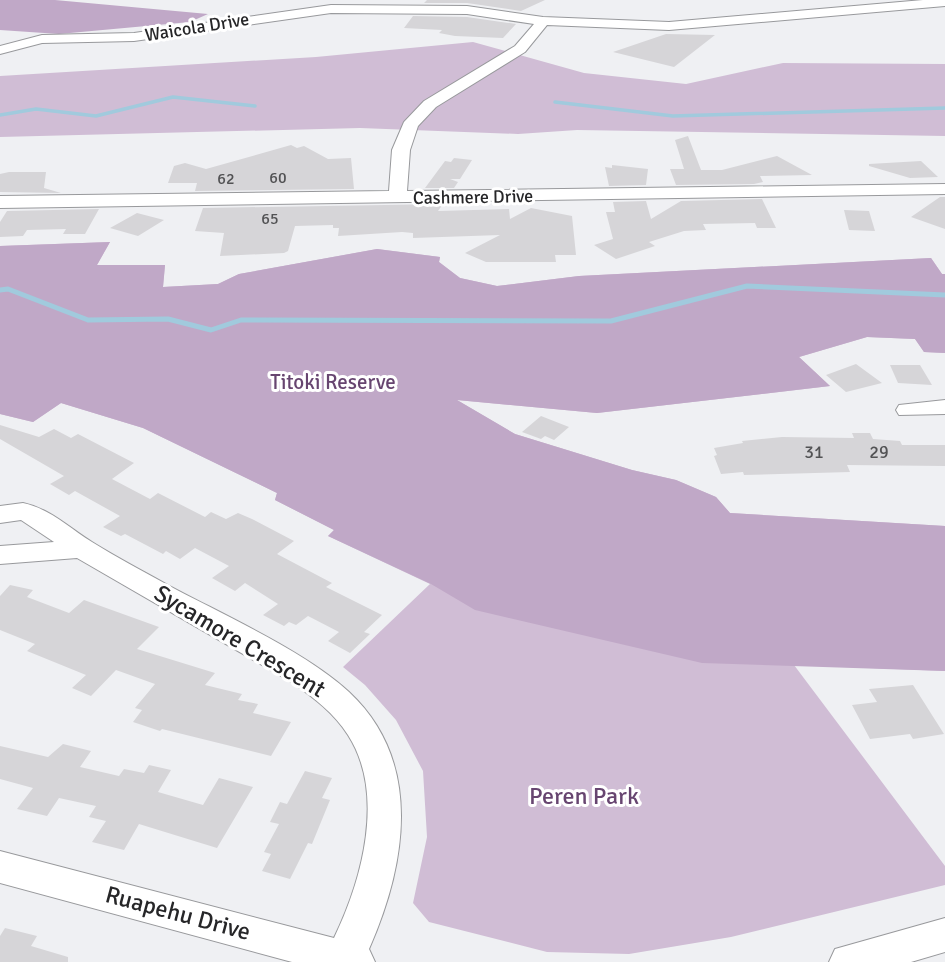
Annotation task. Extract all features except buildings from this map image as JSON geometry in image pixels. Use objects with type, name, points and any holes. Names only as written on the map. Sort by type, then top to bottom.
[{"type":"street","name":"Waicola Drive","points":[[102,39],[331,9],[467,10],[542,21],[669,26],[945,2]]},
{"type":"street","points":[[398,197],[401,150],[410,125],[430,104],[520,49],[542,21]]},
{"type":"street","points":[[0,50],[48,38],[102,39]]},
{"type":"street","name":"Cashmere Drive","points":[[0,202],[945,189]]},
{"type":"street","points":[[908,410],[945,407]]},
{"type":"street","name":"Sycamore Crescent","points":[[0,515],[27,512],[82,549],[300,674],[332,694],[363,731],[378,766],[385,804],[383,847],[350,961]]},
{"type":"street","points":[[0,555],[82,549]]},
{"type":"street","name":"Ruapehu Drive","points":[[0,867],[121,897],[350,961]]},
{"type":"street","points":[[849,962],[945,935]]},
{"type":"green space","points":[[0,0],[55,0],[208,14],[190,22],[59,34],[0,30]]},
{"type":"green space","points":[[473,42],[584,73],[686,84],[783,63],[945,64],[945,136],[577,130],[518,134],[360,128],[0,137],[0,76],[316,57]]},
{"type":"green space","name":"Titoki Reserve","points":[[110,242],[97,265],[165,265],[163,287],[218,284],[239,274],[377,249],[440,257],[439,262],[460,278],[497,286],[579,276],[931,258],[942,274],[945,274],[945,353],[924,352],[915,339],[867,337],[799,357],[830,386],[597,413],[457,400],[515,434],[632,470],[676,480],[716,497],[730,513],[945,526],[945,671],[794,665],[945,866],[945,885],[731,937],[629,954],[547,952],[429,922],[413,903],[427,837],[423,771],[396,720],[365,685],[343,667],[430,584],[328,536],[334,530],[275,500],[277,493],[143,428],[61,403],[33,422],[0,414],[0,246]]},
{"type":"green space","name":"Titoki Reserve","points":[[110,242],[97,265],[165,265],[163,287],[218,284],[239,274],[377,249],[440,257],[439,262],[460,278],[497,286],[579,276],[931,258],[942,274],[945,274],[945,353],[924,352],[915,339],[867,337],[799,357],[830,386],[597,413],[457,400],[515,434],[632,470],[676,480],[716,497],[730,513],[945,526],[945,671],[702,663],[475,610],[431,584],[328,536],[334,530],[275,500],[277,493],[143,428],[61,403],[33,422],[0,414],[0,246]]},
{"type":"waterway","points":[[0,115],[36,109],[96,116],[173,97],[255,106]]},
{"type":"waterway","points":[[555,102],[673,116],[945,108]]},
{"type":"waterway","points":[[0,290],[8,289],[88,320],[168,319],[211,330],[241,320],[611,321],[747,286],[945,295]]},
{"type":"park label","name":"Peren Park","points":[[584,796]]}]
